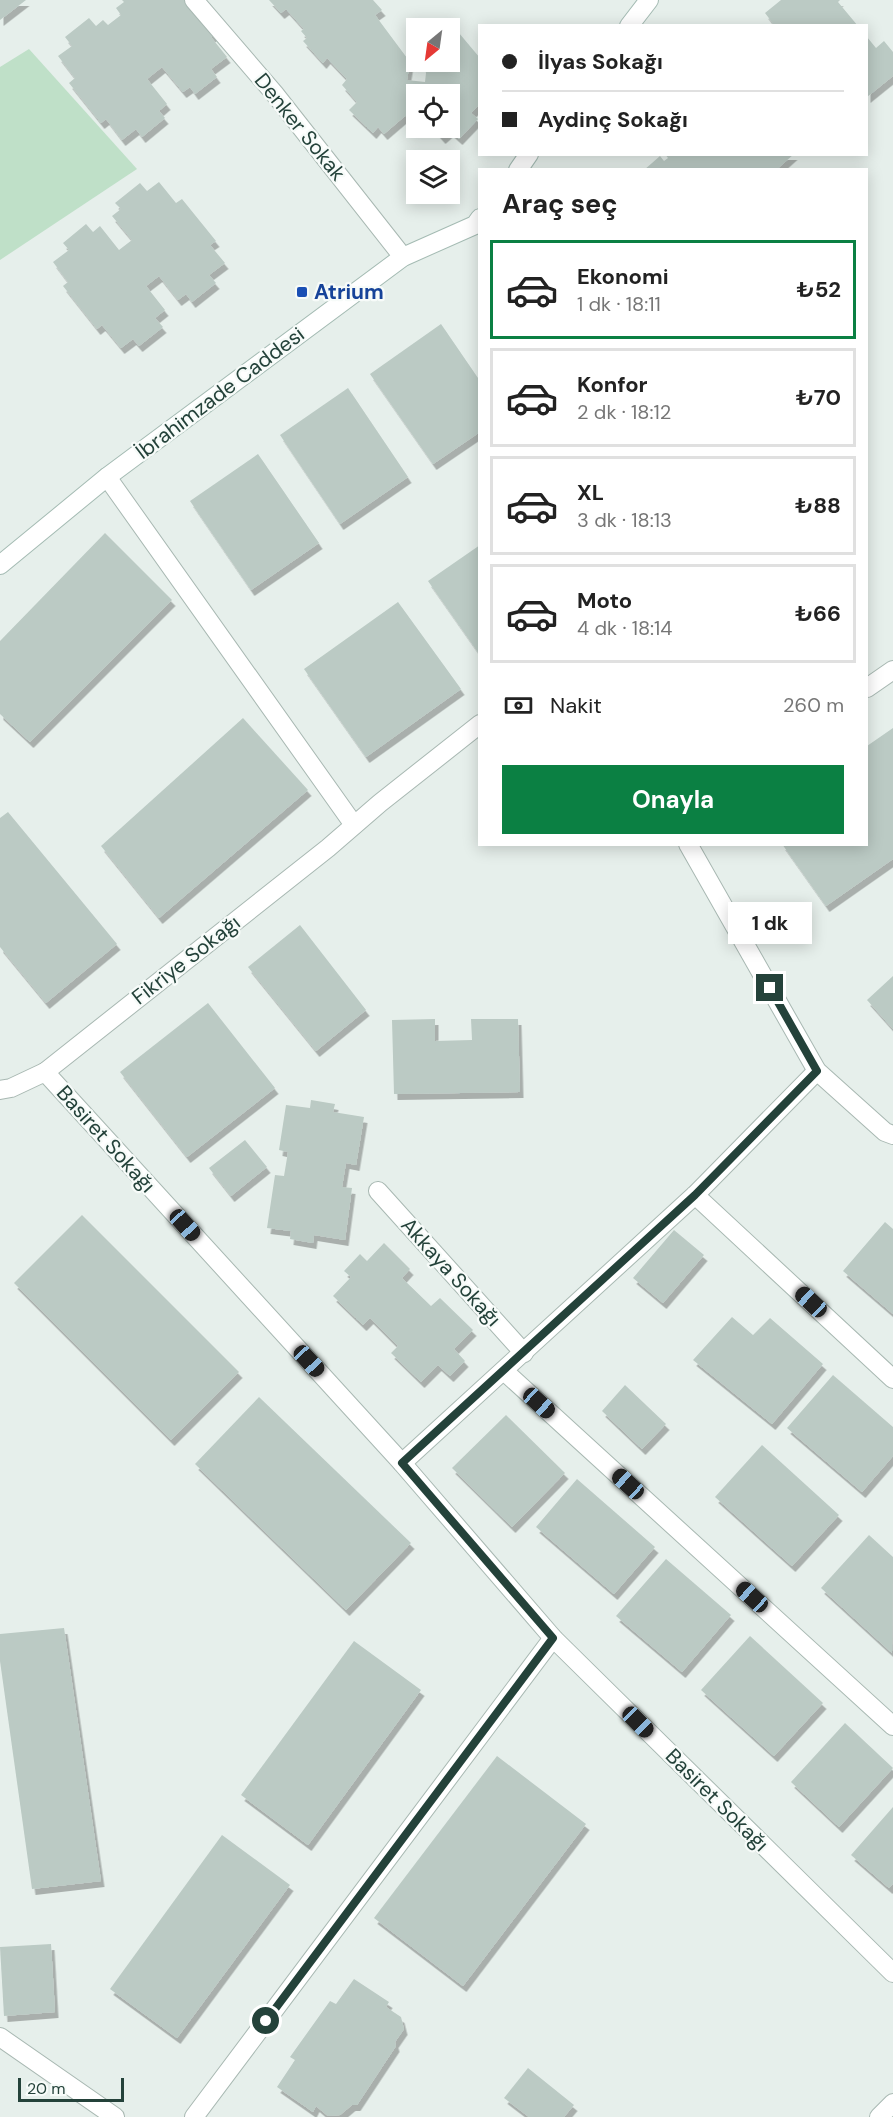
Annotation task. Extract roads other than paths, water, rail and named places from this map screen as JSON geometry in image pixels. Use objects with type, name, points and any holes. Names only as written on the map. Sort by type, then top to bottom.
[{"type":"street","name":"Denker Sokak","points":[[194,0],[274,93],[403,256]]},
{"type":"street","points":[[631,24],[649,0]]},
{"type":"street","name":"İbrahimzade Caddesi","points":[[0,565],[107,477],[403,256],[478,226]]},
{"type":"street","points":[[107,477],[354,825]]},
{"type":"street","points":[[868,687],[893,670]]},
{"type":"street","name":"Fikriye Sokağı","points":[[45,1072],[328,848],[478,726]]},
{"type":"street","points":[[689,846],[817,1071],[885,1132],[893,1135]]},
{"type":"street","points":[[402,1463],[695,1195],[817,1071]]},
{"type":"street","name":"Basiret Sokağı","points":[[0,1090],[11,1088],[45,1072],[402,1463],[553,1638],[893,1973]]},
{"type":"street","name":"Akkaya Sokağı","points":[[378,1191],[524,1353]]},
{"type":"street","points":[[695,1195],[893,1379]]},
{"type":"street","points":[[504,1371],[893,1726]]},
{"type":"street","points":[[194,2117],[553,1638]]},
{"type":"street","points":[[0,2037],[115,2117]]},
{"type":"street","points":[[879,2117],[893,2103]]},
{"type":"place","name":"Atrium","points":[[302,292]]}]
